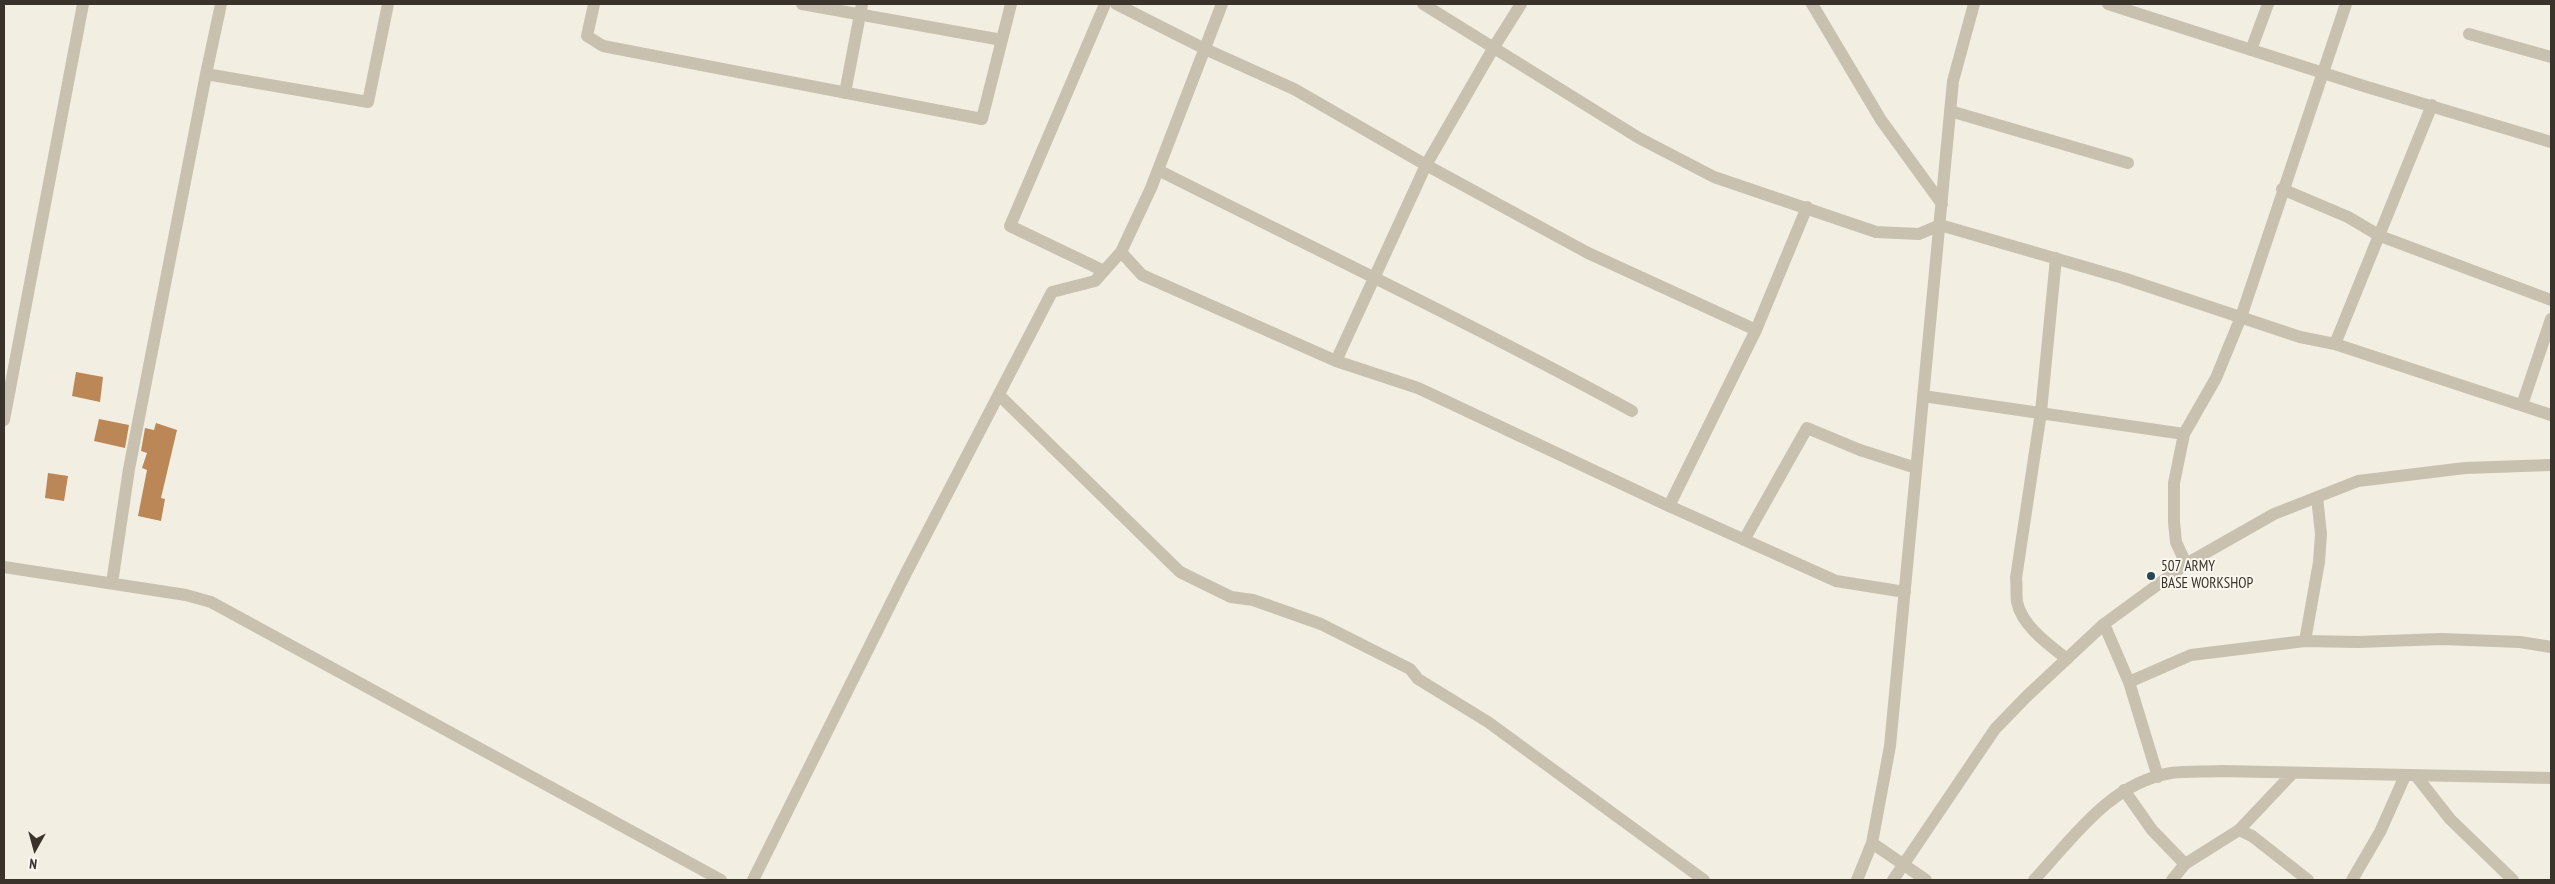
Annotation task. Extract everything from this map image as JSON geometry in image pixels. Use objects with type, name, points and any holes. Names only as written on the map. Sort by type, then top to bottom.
[{"type":"street","points":[[4,420],[9,361],[83,4]]},
{"type":"street","points":[[112,583],[130,469],[221,4]]},
{"type":"street","points":[[206,74],[368,102],[388,4]]},
{"type":"street","points":[[594,4],[587,36],[602,46],[982,119],[1012,4]]},
{"type":"street","points":[[802,4],[861,9],[1002,40]]},
{"type":"street","points":[[1104,270],[1010,226],[1105,4]]},
{"type":"street","points":[[1116,4],[1205,49],[1294,89],[1426,165],[1588,253],[1756,330]]},
{"type":"street","points":[[753,880],[906,573],[1052,292],[1095,280],[1121,252],[1158,170],[1222,4]]},
{"type":"street","points":[[1423,4],[1639,138],[1714,177],[1876,232],[1919,234],[1940,225],[2056,258],[2300,337],[2334,344],[2551,415]]},
{"type":"street","points":[[1336,361],[1426,165],[1521,4]]},
{"type":"street","points":[[1812,4],[1880,120],[1942,204]]},
{"type":"street","points":[[1857,880],[1872,843],[1890,746],[1953,81],[1974,4]]},
{"type":"street","points":[[2108,4],[2551,142]]},
{"type":"street","points":[[2251,50],[2268,4]]},
{"type":"street","points":[[2186,564],[2176,542],[2174,522],[2174,483],[2184,434],[2216,378],[2241,317],[2282,188],[2346,4]]},
{"type":"street","points":[[845,93],[861,9]]},
{"type":"street","points":[[2469,34],[2551,57]]},
{"type":"street","points":[[2334,344],[2380,236],[2432,105]]},
{"type":"street","points":[[1950,111],[2128,163]]},
{"type":"street","points":[[1158,170],[1515,347],[1632,411]]},
{"type":"street","points":[[2282,188],[2348,217],[2380,236],[2551,300]]},
{"type":"street","points":[[1669,506],[1756,330],[1807,207]]},
{"type":"street","points":[[1121,252],[1142,275],[1336,361],[1418,388],[1669,506],[1836,581],[1905,592]]},
{"type":"street","points":[[2056,258],[2041,412],[2016,578],[2017,603],[2025,619],[2046,642],[2067,659]]},
{"type":"street","points":[[2522,405],[2551,319]]},
{"type":"street","points":[[998,395],[1180,572],[1231,597],[1253,600],[1321,624],[1410,669],[1418,679],[1488,722],[1704,880]]},
{"type":"street","points":[[1923,396],[2184,434]]},
{"type":"street","points":[[1744,540],[1807,428],[1860,450],[1916,468]]},
{"type":"street","points":[[1893,880],[1995,729],[2027,696],[2104,624],[2186,564],[2274,514],[2358,481],[2465,468],[2551,465]]},
{"type":"street","points":[[2305,641],[2320,553],[2321,534],[2317,497]]},
{"type":"street","points":[[4,567],[186,595],[212,602],[721,880]]},
{"type":"street","points":[[2104,624],[2129,682],[2158,777]]},
{"type":"street","points":[[2129,682],[2191,656],[2305,641],[2358,642],[2442,638],[2520,642],[2551,647]]},
{"type":"street","points":[[2034,880],[2104,805],[2124,790],[2171,773],[2221,771],[2411,777],[2551,778]]},
{"type":"street","points":[[2172,880],[2185,864],[2239,830],[2292,774]]},
{"type":"street","points":[[2352,880],[2411,777]]},
{"type":"street","points":[[2411,777],[2450,819],[2513,880]]},
{"type":"street","points":[[2124,790],[2152,830],[2185,864]]},
{"type":"street","points":[[2239,830],[2252,836],[2308,880]]},
{"type":"street","points":[[1872,843],[1926,880]]},
{"type":"building","points":[[76,372],[103,377],[100,402],[72,396]]},
{"type":"building","points":[[99,419],[129,425],[125,448],[94,441]]},
{"type":"building","points":[[156,423],[177,430],[161,498],[165,499],[161,521],[138,516],[147,470],[142,468],[147,453],[141,451],[145,428],[154,430]]},
{"type":"building","points":[[48,473],[68,476],[64,501],[45,498]]},
{"type":"place","name":"507 ARMY BASE WORKSHOP","points":[[2151,576]]}]
